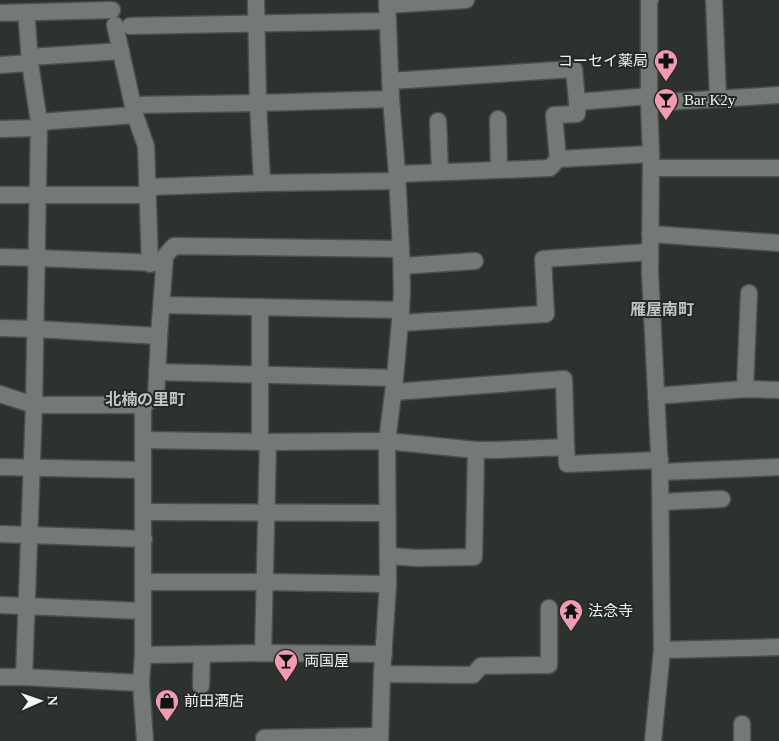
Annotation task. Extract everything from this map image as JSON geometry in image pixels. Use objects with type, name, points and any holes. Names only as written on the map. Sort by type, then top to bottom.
[{"type":"street","points":[[256,0],[262,183]]},
{"type":"street","points":[[0,13],[26,11],[116,14],[257,24],[466,0]]},
{"type":"street","points":[[714,0],[718,98]]},
{"type":"street","points":[[649,1],[650,273],[660,466],[662,650],[653,741]]},
{"type":"street","points":[[264,738],[380,738],[388,584],[387,441],[401,316],[402,258],[387,9]]},
{"type":"street","points":[[24,677],[34,405],[39,125],[30,60],[26,11]]},
{"type":"street","points":[[0,394],[34,405],[143,405],[156,397],[162,306],[148,191],[146,146],[134,110],[121,51],[116,14]]},
{"type":"street","points":[[0,65],[30,60],[121,51]]},
{"type":"street","points":[[0,195],[148,191],[262,183],[398,178],[440,172],[550,168],[558,159],[554,115],[577,114],[574,70],[390,81]]},
{"type":"street","points":[[577,102],[718,98],[779,94]]},
{"type":"street","points":[[0,129],[39,125],[134,110],[258,103],[391,99]]},
{"type":"street","points":[[498,119],[499,170]]},
{"type":"street","points":[[438,121],[440,172]]},
{"type":"street","points":[[558,159],[651,161],[779,168]]},
{"type":"street","points":[[650,234],[779,243]]},
{"type":"street","points":[[0,257],[157,263],[174,246],[475,261]]},
{"type":"street","points":[[162,306],[260,307],[401,316],[546,314],[543,259],[650,252]]},
{"type":"street","points":[[745,389],[749,293]]},
{"type":"street","points":[[260,307],[260,374],[267,512],[263,653]]},
{"type":"street","points":[[0,328],[159,336]]},
{"type":"street","points":[[157,372],[260,374],[394,385],[564,379],[567,464],[779,467]]},
{"type":"street","points":[[656,396],[745,389],[779,390]]},
{"type":"street","points":[[143,405],[144,539],[141,683],[145,741]]},
{"type":"street","points":[[143,440],[264,442],[387,441],[476,450],[566,447]]},
{"type":"street","points":[[388,556],[418,558],[474,557],[476,450]]},
{"type":"street","points":[[0,466],[143,470]]},
{"type":"street","points":[[661,502],[722,499]]},
{"type":"street","points":[[144,512],[388,513]]},
{"type":"street","points":[[0,534],[144,539]]},
{"type":"street","points":[[143,582],[388,584]]},
{"type":"street","points":[[0,605],[142,611]]},
{"type":"street","points":[[382,674],[472,675],[481,666],[549,665],[549,608]]},
{"type":"street","points":[[662,650],[779,647]]},
{"type":"street","points":[[143,654],[384,654]]},
{"type":"street","points":[[201,686],[202,654]]},
{"type":"street","points":[[0,677],[141,683]]},
{"type":"street","points":[[742,724],[742,741]]},
{"type":"place","name":"コーセイ薬局","points":[[666,82]]},
{"type":"place","name":"Bar K2y","points":[[666,121]]},
{"type":"place","name":"法念寺","points":[[571,632]]},
{"type":"place","name":"両国屋","points":[[286,682]]},
{"type":"place","name":"前田酒店","points":[[167,722]]},
{"type":"district","name":"雁屋南町","points":[[662,309]]},
{"type":"district","name":"北楠の里町","points":[[145,399]]}]
